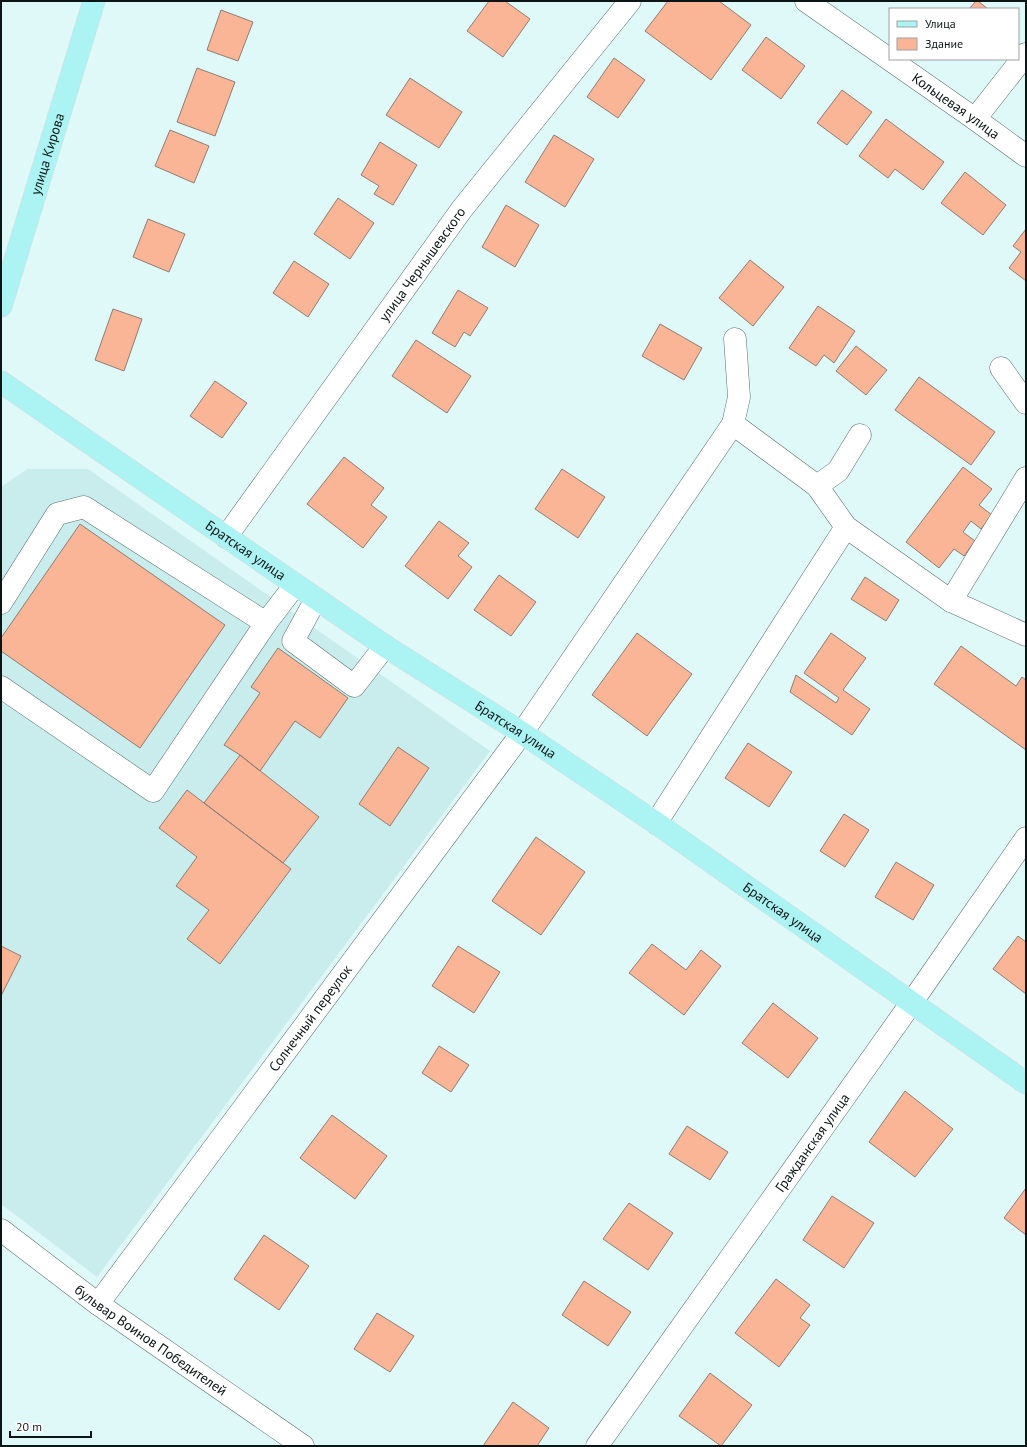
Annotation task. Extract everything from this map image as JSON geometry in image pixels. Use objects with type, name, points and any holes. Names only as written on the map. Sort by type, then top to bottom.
[{"type":"main road","name":"улица Кирова","points":[[1,306],[94,1]]},
{"type":"main road","name":"Братская улица","points":[[1,382],[295,585],[656,823],[1026,1083]]},
{"type":"street","name":"улица Чернышевского","points":[[226,537],[462,208],[630,1]]},
{"type":"street","name":"Кольцевая улица","points":[[806,1],[889,58]]},
{"type":"street","points":[[975,118],[1026,54]]},
{"type":"street","name":"Кольцевая улица","points":[[891,60],[975,118],[1026,156]]},
{"type":"street","points":[[735,338],[739,397],[733,424],[817,486],[846,527],[951,601],[1026,636]]},
{"type":"street","points":[[1001,368],[1026,403]]},
{"type":"street","name":"Солнечный переулок","points":[[98,1304],[522,734],[733,424]]},
{"type":"street","points":[[817,486],[838,471],[860,435]]},
{"type":"street","points":[[951,601],[1026,478]]},
{"type":"street","points":[[1,603],[56,514],[84,507],[266,623]]},
{"type":"street","points":[[656,823],[846,527]]},
{"type":"street","points":[[1,686],[153,791],[266,623],[295,585]]},
{"type":"street","points":[[316,599],[293,641],[354,686],[386,646]]},
{"type":"street","name":"Гражданская улица","points":[[597,1446],[912,1002],[1026,838]]},
{"type":"street","name":"бульвар Воинов Победителей","points":[[1,1230],[98,1304],[304,1446]]},
{"type":"shaded area","points":[[27,469],[88,469],[490,751],[97,1277],[1,1204],[1,487]]},
{"type":"building","points":[[489,1],[505,1],[530,19],[503,57],[467,31]]},
{"type":"building","points":[[668,1],[719,1],[751,25],[711,80],[645,31]]},
{"type":"building","points":[[976,1],[978,1],[987,8],[970,8]]},
{"type":"building","points":[[221,10],[253,22],[238,61],[207,50]]},
{"type":"building","points":[[766,37],[805,66],[781,99],[742,70]]},
{"type":"building","points":[[614,58],[645,80],[618,118],[587,97]]},
{"type":"building","points":[[197,68],[235,82],[215,136],[177,122]]},
{"type":"building","points":[[410,78],[462,112],[439,148],[386,115]]},
{"type":"building","points":[[842,90],[872,112],[847,145],[817,123]]},
{"type":"building","points":[[886,119],[944,162],[923,190],[895,169],[888,178],[859,156]]},
{"type":"building","points":[[170,130],[209,146],[194,183],[155,166]]},
{"type":"building","points":[[554,135],[594,159],[565,207],[525,182]]},
{"type":"building","points":[[380,142],[417,165],[393,205],[374,194],[379,186],[361,175]]},
{"type":"building","points":[[965,172],[1006,205],[983,235],[941,203]]},
{"type":"building","points":[[338,198],[374,223],[350,259],[314,234]]},
{"type":"building","points":[[506,205],[539,225],[515,267],[482,247]]},
{"type":"building","points":[[148,219],[185,234],[169,272],[133,257]]},
{"type":"building","points":[[1026,229],[1026,281],[1009,268],[1021,252],[1013,246]]},
{"type":"building","points":[[750,260],[784,287],[753,326],[719,298]]},
{"type":"building","points":[[294,261],[329,284],[308,317],[273,293]]},
{"type":"building","points":[[458,290],[488,308],[470,336],[464,332],[455,347],[432,333]]},
{"type":"building","points":[[818,306],[855,331],[834,363],[824,355],[816,366],[789,348]]},
{"type":"building","points":[[113,309],[142,319],[124,371],[95,360]]},
{"type":"building","points":[[660,324],[702,348],[684,380],[642,356]]},
{"type":"building","points":[[416,340],[471,376],[447,413],[392,376]]},
{"type":"building","points":[[856,346],[887,370],[866,395],[836,371]]},
{"type":"building","points":[[919,377],[995,432],[971,465],[895,410]]},
{"type":"building","points":[[215,381],[247,403],[222,438],[190,416]]},
{"type":"building","points":[[344,457],[384,488],[371,505],[387,517],[363,548],[307,504]]},
{"type":"building","points":[[963,467],[992,489],[979,505],[992,515],[981,529],[971,521],[963,532],[975,541],[964,556],[954,549],[939,568],[906,542]]},
{"type":"building","points":[[562,469],[605,497],[578,538],[535,509]]},
{"type":"building","points":[[439,521],[469,543],[458,556],[472,567],[448,599],[405,566]]},
{"type":"building","points":[[80,524],[225,625],[140,748],[1,651],[1,638]]},
{"type":"building","points":[[499,575],[536,602],[511,636],[474,610]]},
{"type":"building","points":[[865,577],[899,600],[886,621],[851,599]]},
{"type":"building","points":[[637,633],[692,674],[647,736],[592,695]]},
{"type":"building","points":[[831,633],[866,658],[843,690],[870,709],[852,735],[790,692],[796,675],[836,703],[839,698],[804,673]]},
{"type":"building","points":[[961,646],[1016,686],[1022,677],[1026,680],[1026,750],[934,684]]},
{"type":"building","points":[[278,648],[348,698],[320,738],[295,721],[260,771],[240,755],[224,745],[260,693],[251,687]]},
{"type":"building","points":[[748,743],[792,772],[769,807],[725,778]]},
{"type":"building","points":[[398,747],[429,768],[390,826],[359,804]]},
{"type":"building","points":[[240,755],[319,817],[283,863],[204,803]]},
{"type":"building","points":[[187,790],[291,869],[220,964],[187,939],[209,910],[176,886],[197,857],[159,828]]},
{"type":"building","points":[[844,814],[869,830],[845,867],[820,851]]},
{"type":"building","points":[[536,837],[585,872],[541,935],[492,901]]},
{"type":"building","points":[[896,862],[934,885],[913,920],[875,897]]},
{"type":"building","points":[[1018,936],[1026,942],[1026,994],[993,969]]},
{"type":"building","points":[[652,944],[686,970],[701,950],[721,966],[684,1015],[629,973]]},
{"type":"building","points":[[1,946],[21,956],[1,996]]},
{"type":"building","points":[[458,946],[500,972],[474,1013],[432,986]]},
{"type":"building","points":[[773,1003],[818,1038],[788,1078],[742,1043]]},
{"type":"building","points":[[439,1046],[469,1065],[451,1092],[422,1073]]},
{"type":"building","points":[[905,1091],[953,1129],[915,1177],[869,1142]]},
{"type":"building","points":[[332,1115],[387,1156],[355,1199],[300,1158]]},
{"type":"building","points":[[687,1126],[728,1152],[710,1180],[669,1154]]},
{"type":"building","points":[[1026,1188],[1026,1235],[1004,1218]]},
{"type":"building","points":[[832,1196],[874,1223],[844,1268],[803,1240]]},
{"type":"building","points":[[629,1203],[673,1233],[648,1270],[603,1239]]},
{"type":"building","points":[[264,1235],[309,1266],[279,1310],[234,1279]]},
{"type":"building","points":[[776,1279],[810,1305],[800,1318],[810,1325],[779,1367],[735,1333]]},
{"type":"building","points":[[584,1281],[631,1312],[608,1346],[562,1315]]},
{"type":"building","points":[[377,1313],[414,1336],[390,1372],[354,1349]]},
{"type":"building","points":[[710,1373],[752,1405],[721,1446],[679,1416]]},
{"type":"building","points":[[513,1402],[549,1428],[537,1446],[483,1446]]}]
